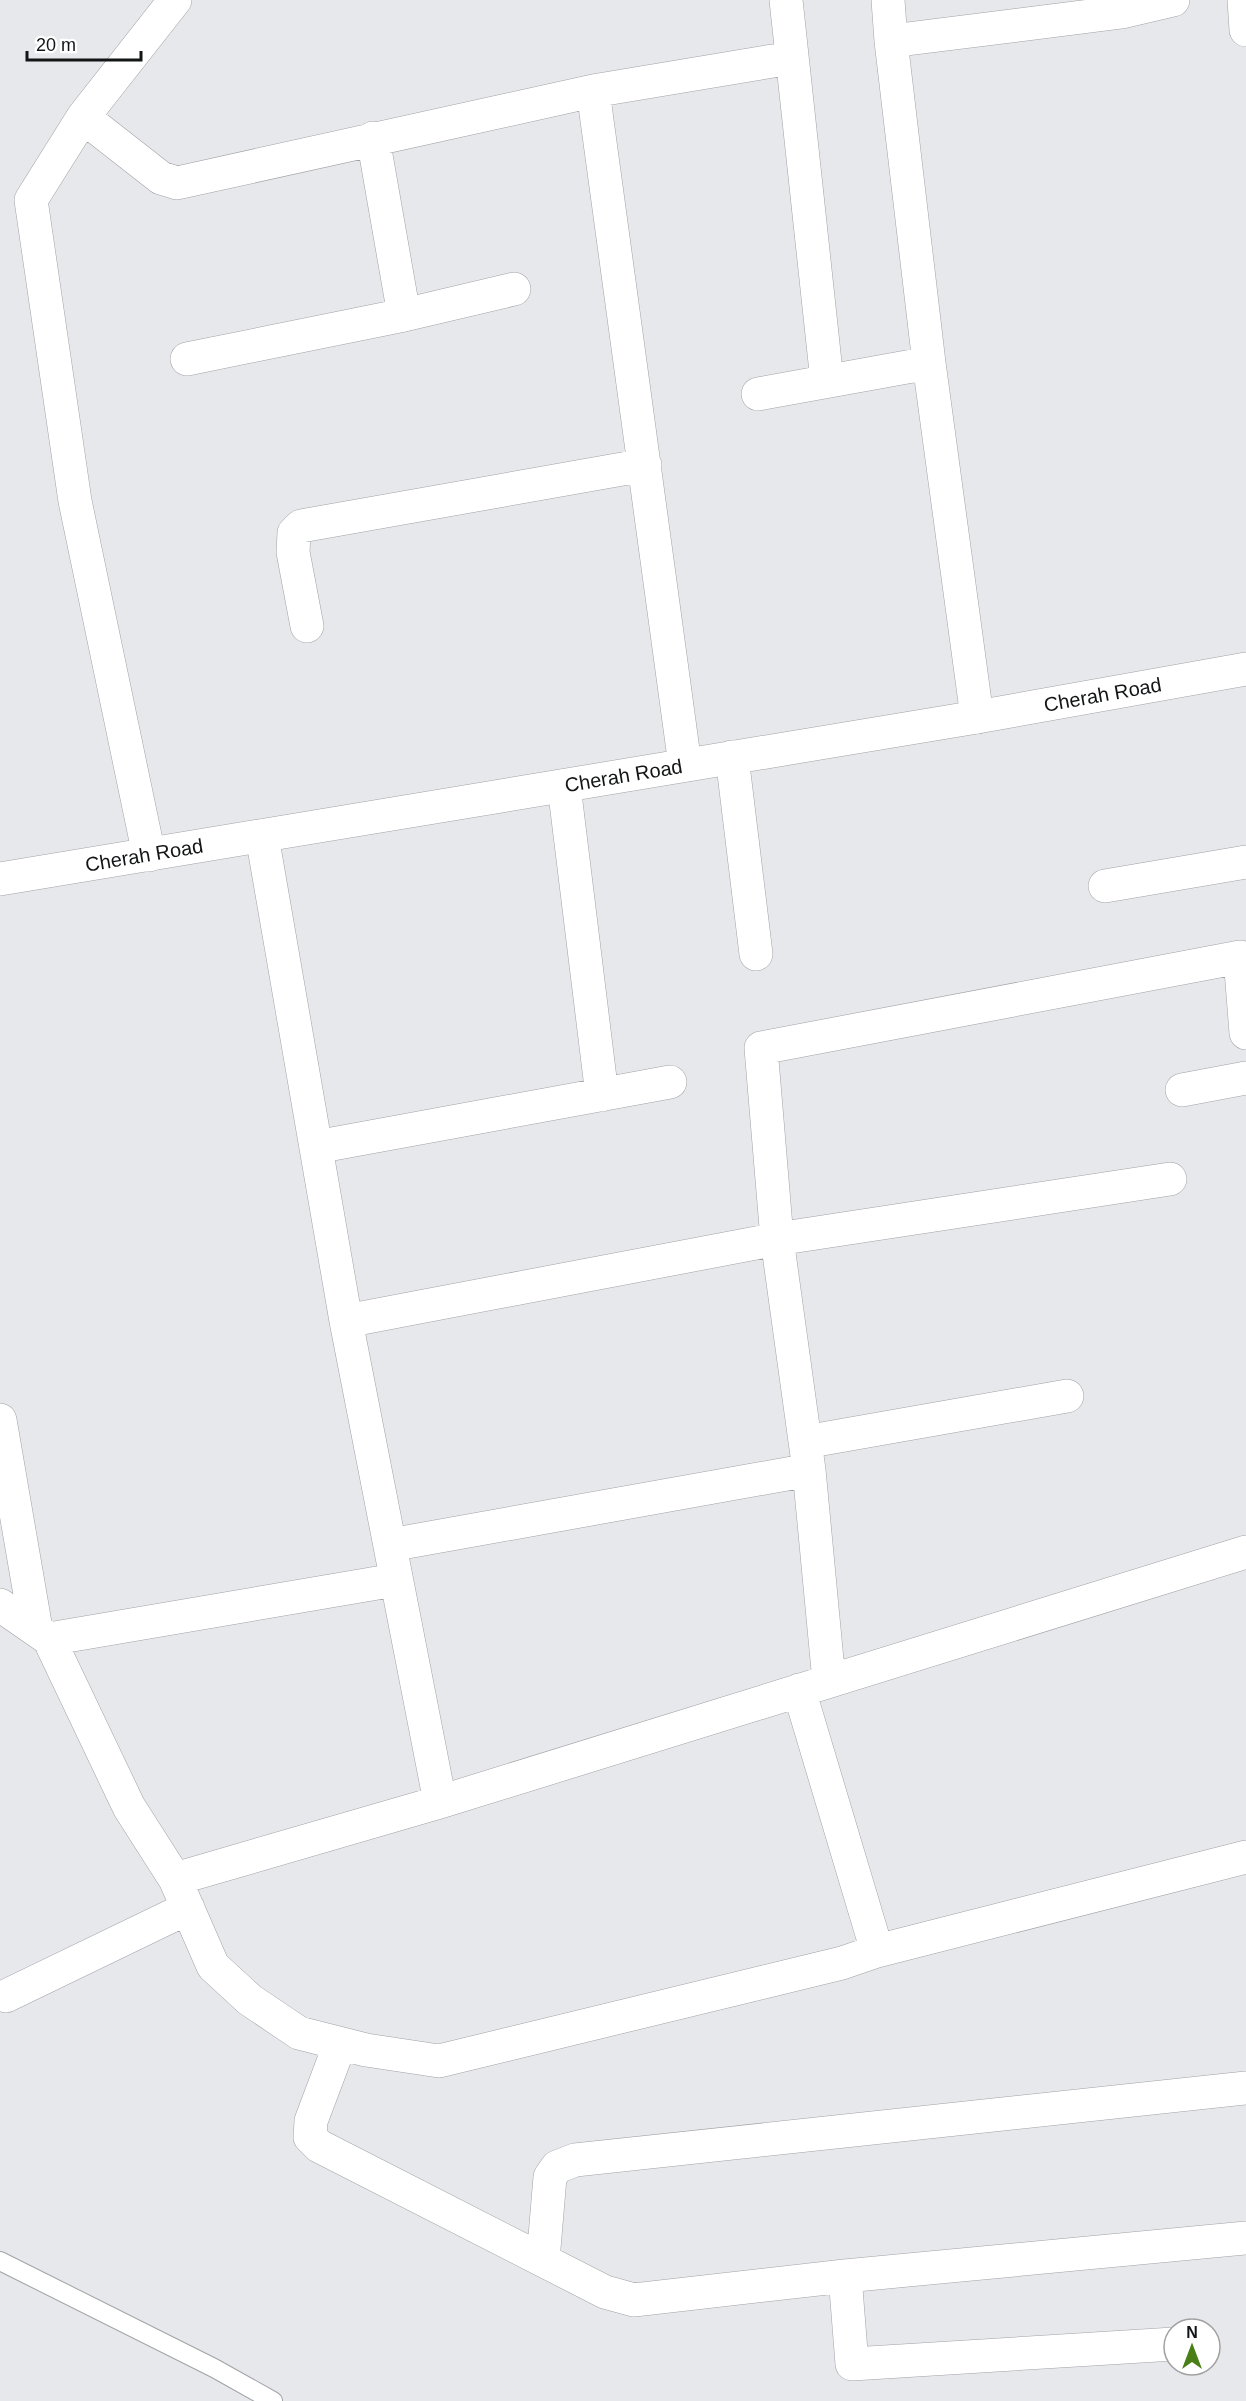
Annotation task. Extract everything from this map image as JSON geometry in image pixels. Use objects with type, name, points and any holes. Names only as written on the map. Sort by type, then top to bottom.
[{"type":"street","points":[[149,855],[75,501],[31,200],[83,117],[175,0]]},
{"type":"street","points":[[786,0],[827,381]]},
{"type":"street","points":[[888,0],[929,363],[977,717]]},
{"type":"street","points":[[891,41],[1111,14],[1173,0]]},
{"type":"street","points":[[1244,0],[1246,30]]},
{"type":"street","points":[[83,117],[161,178],[177,183],[373,138],[592,92],[791,58]]},
{"type":"street","points":[[592,92],[685,765]]},
{"type":"street","points":[[373,138],[404,315]]},
{"type":"street","points":[[187,359],[514,290]]},
{"type":"street","points":[[758,394],[929,363]]},
{"type":"street","points":[[307,626],[293,552],[294,533],[301,526],[645,465]]},
{"type":"street","name":"Cherah Road","points":[[0,879],[977,717],[1246,669]]},
{"type":"street","points":[[732,757],[756,954]]},
{"type":"street","points":[[564,786],[602,1095]]},
{"type":"street","points":[[262,836],[346,1321],[440,1802]]},
{"type":"street","points":[[1105,886],[1246,862]]},
{"type":"street","points":[[877,1951],[814,1686],[807,1456],[777,1239],[761,1048],[1240,957],[1246,1033]]},
{"type":"street","points":[[1182,1090],[1246,1078]]},
{"type":"street","points":[[316,1147],[670,1082]]},
{"type":"street","points":[[346,1321],[777,1239],[1170,1179]]},
{"type":"street","points":[[390,1545],[807,1456],[1067,1396]]},
{"type":"street","points":[[0,1420],[43,1634],[129,1807],[182,1894],[213,1966],[250,2000],[299,2033],[366,2050],[439,2061],[842,1963],[877,1951],[1246,1857]]},
{"type":"street","points":[[6,1996],[182,1894],[440,1802],[1246,1552]]},
{"type":"street","points":[[0,1605],[43,1634],[395,1580]]},
{"type":"street","points":[[340,2044],[311,2121],[310,2137],[319,2146],[605,2292],[634,2300],[845,2276],[1246,2238]]},
{"type":"street","points":[[543,2260],[550,2177],[557,2167],[575,2160],[1246,2088]]},
{"type":"street","points":[[845,2276],[852,2364],[1162,2345]]},
{"type":"lane","points":[[0,2260],[214,2368],[273,2401]]}]
